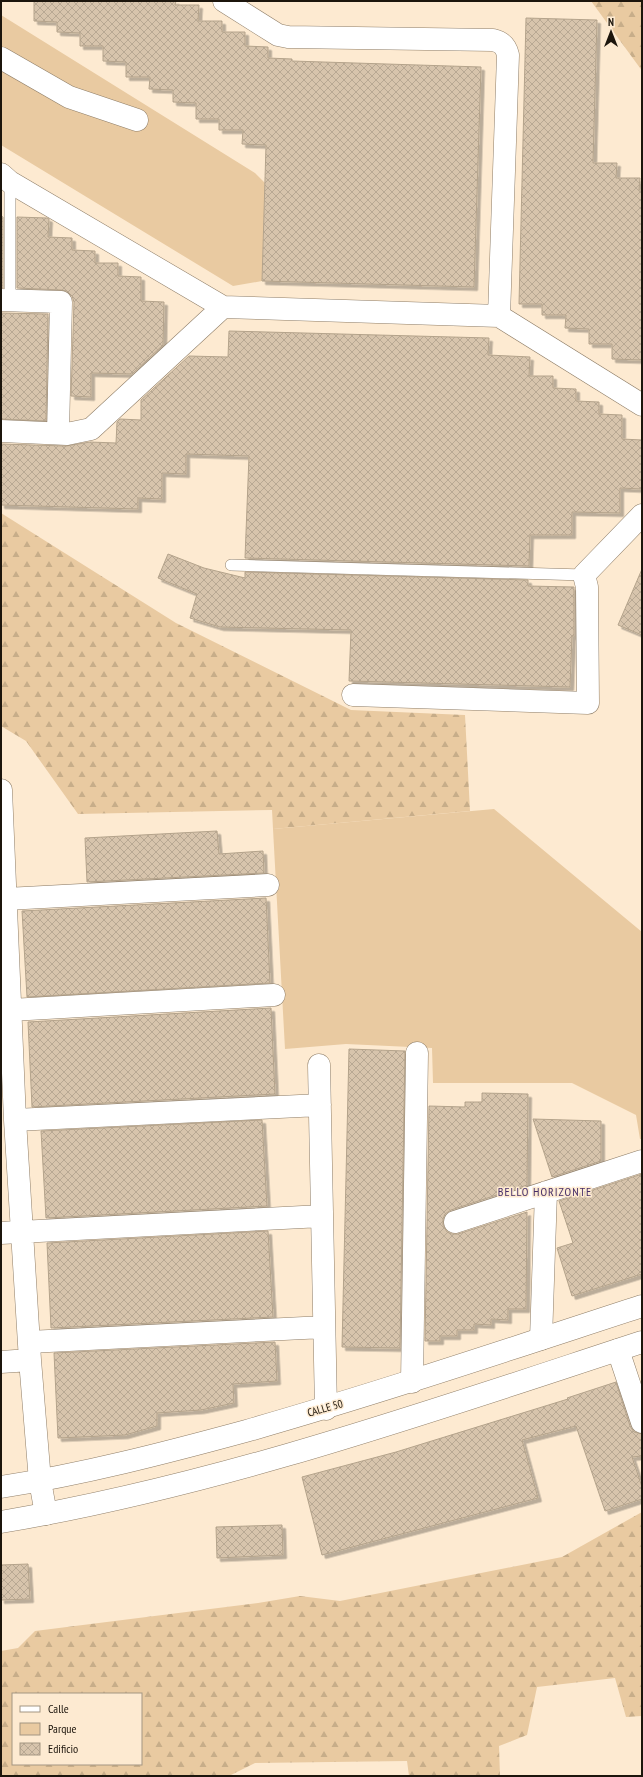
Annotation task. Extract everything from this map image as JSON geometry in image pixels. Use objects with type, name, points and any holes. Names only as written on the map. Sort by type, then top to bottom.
[{"type":"street","points":[[224,1],[278,34],[288,37],[493,40],[500,41],[504,45],[508,55],[499,316]]},
{"type":"street","points":[[1,58],[69,97],[137,120]]},
{"type":"street","points":[[6,178],[223,307],[499,316],[642,405]]},
{"type":"street","points":[[5,300],[61,302],[58,433]]},
{"type":"street","points":[[1,431],[67,434],[92,429],[223,307]]},
{"type":"street","points":[[353,695],[588,703],[587,587],[584,575],[642,515]]},
{"type":"street","points":[[1,790],[2,863],[6,898],[15,1120],[40,1481],[46,1514]]},
{"type":"street","points":[[6,898],[268,885]]},
{"type":"street","points":[[11,1010],[274,995]]},
{"type":"street","points":[[412,1382],[417,1053]]},
{"type":"street","points":[[319,1065],[326,1409]]},
{"type":"street","points":[[15,1120],[320,1105]]},
{"type":"street","points":[[455,1222],[642,1161]]},
{"type":"street","points":[[541,1339],[546,1192]]},
{"type":"street","points":[[1,1233],[322,1216]]},
{"type":"street","name":"CALLE 50","points":[[1,1487],[40,1481],[171,1451],[326,1409],[642,1306]]},
{"type":"street","points":[[1,1362],[30,1351],[324,1327]]},
{"type":"street","points":[[1,1522],[46,1514],[178,1485],[332,1442],[642,1342]]},
{"type":"street","points":[[618,1350],[642,1422]]},
{"type":"lane","points":[[5,300],[6,178]]},
{"type":"lane","points":[[231,565],[584,575]]},
{"type":"green space","points":[[591,1],[642,1],[642,70],[640,68]]},
{"type":"green space","points":[[1,15],[255,173],[265,183],[262,281],[233,286],[1,145]]},
{"type":"green space","points":[[1,513],[176,623],[351,710],[465,715],[470,811],[273,829],[272,810],[78,814],[26,741],[1,726]]},
{"type":"green space","points":[[494,809],[642,932],[642,1139],[640,1139],[636,1115],[572,1083],[433,1083],[432,1048],[346,1044],[285,1049],[273,829]]},
{"type":"green space","points":[[642,1512],[642,1716],[626,1717],[615,1678],[537,1687],[527,1735],[499,1746],[500,1776],[409,1776],[407,1761],[255,1763],[229,1776],[1,1776],[1,1651],[18,1648],[35,1631],[258,1603],[300,1596],[340,1601],[562,1557]]},
{"type":"building","points":[[34,1],[176,1],[175,5],[199,5],[198,21],[222,21],[222,32],[245,32],[245,46],[268,47],[268,58],[292,59],[292,61],[481,67],[474,287],[262,281],[266,145],[242,144],[243,130],[219,130],[219,119],[196,119],[196,103],[173,102],[173,90],[149,89],[150,77],[126,77],[126,62],[103,61],[103,46],[80,46],[80,33],[57,32],[57,22],[34,21]]},
{"type":"building","points":[[526,18],[597,20],[593,163],[617,163],[616,178],[640,178],[639,190],[642,190],[642,360],[612,359],[612,344],[589,344],[589,329],[565,328],[566,315],[542,315],[542,304],[519,304]]},
{"type":"building","points":[[1,216],[3,217],[3,288],[1,288]]},
{"type":"building","points":[[17,217],[49,219],[48,237],[72,238],[72,250],[95,251],[95,263],[118,263],[118,276],[141,277],[141,301],[164,302],[163,345],[132,374],[91,373],[91,397],[71,396],[74,302],[72,296],[67,291],[61,290],[17,288]]},
{"type":"building","points":[[1,313],[48,314],[46,421],[1,419]]},
{"type":"building","points":[[229,331],[489,338],[488,355],[530,357],[529,376],[553,376],[553,388],[576,389],[576,401],[599,402],[599,414],[622,415],[622,439],[642,440],[642,489],[620,488],[620,513],[572,512],[572,535],[530,535],[529,566],[245,558],[249,456],[186,454],[186,474],[162,473],[162,499],[138,498],[138,509],[1,505],[1,444],[66,446],[90,442],[116,443],[117,422],[120,419],[141,420],[141,400],[189,356],[228,357]]},
{"type":"building","points":[[168,554],[204,568],[245,578],[245,572],[528,580],[528,586],[574,587],[574,636],[572,636],[570,687],[349,681],[351,630],[220,627],[190,618],[197,594],[158,578]]},
{"type":"building","points":[[642,569],[642,635],[618,625]]},
{"type":"building","points":[[217,831],[219,854],[263,851],[264,873],[87,882],[85,838]]},
{"type":"building","points":[[266,898],[270,983],[27,997],[22,911]]},
{"type":"building","points":[[271,1008],[275,1094],[32,1107],[28,1022]]},
{"type":"building","points":[[349,1049],[405,1051],[400,1348],[342,1347]]},
{"type":"building","points":[[482,1093],[528,1094],[527,1185],[451,1210],[445,1214],[443,1225],[447,1232],[458,1234],[527,1212],[526,1309],[508,1309],[508,1320],[491,1319],[491,1325],[474,1324],[474,1330],[457,1330],[457,1336],[440,1336],[440,1341],[425,1341],[429,1106],[465,1107],[465,1102],[482,1102]]},
{"type":"building","points":[[533,1119],[601,1121],[601,1161],[552,1177]]},
{"type":"building","points":[[262,1120],[267,1206],[46,1218],[41,1131]]},
{"type":"building","points":[[642,1174],[642,1274],[572,1296],[557,1248],[573,1243],[559,1201]]},
{"type":"building","points":[[268,1231],[273,1317],[51,1328],[47,1243]]},
{"type":"building","points":[[275,1342],[277,1381],[233,1384],[234,1403],[201,1410],[157,1413],[157,1426],[125,1435],[58,1438],[54,1353]]},
{"type":"building","points":[[616,1382],[630,1426],[634,1432],[642,1434],[642,1456],[632,1457],[642,1487],[642,1499],[605,1511],[576,1426],[522,1440],[538,1498],[322,1555],[302,1477],[396,1452],[568,1399],[567,1398]]},
{"type":"building","points":[[282,1525],[283,1555],[217,1558],[216,1527]]},
{"type":"building","points":[[28,1564],[30,1599],[1,1600],[1,1565]]},
{"type":"district","name":"BELLO HORIZONTE","points":[[545,1192]]}]
